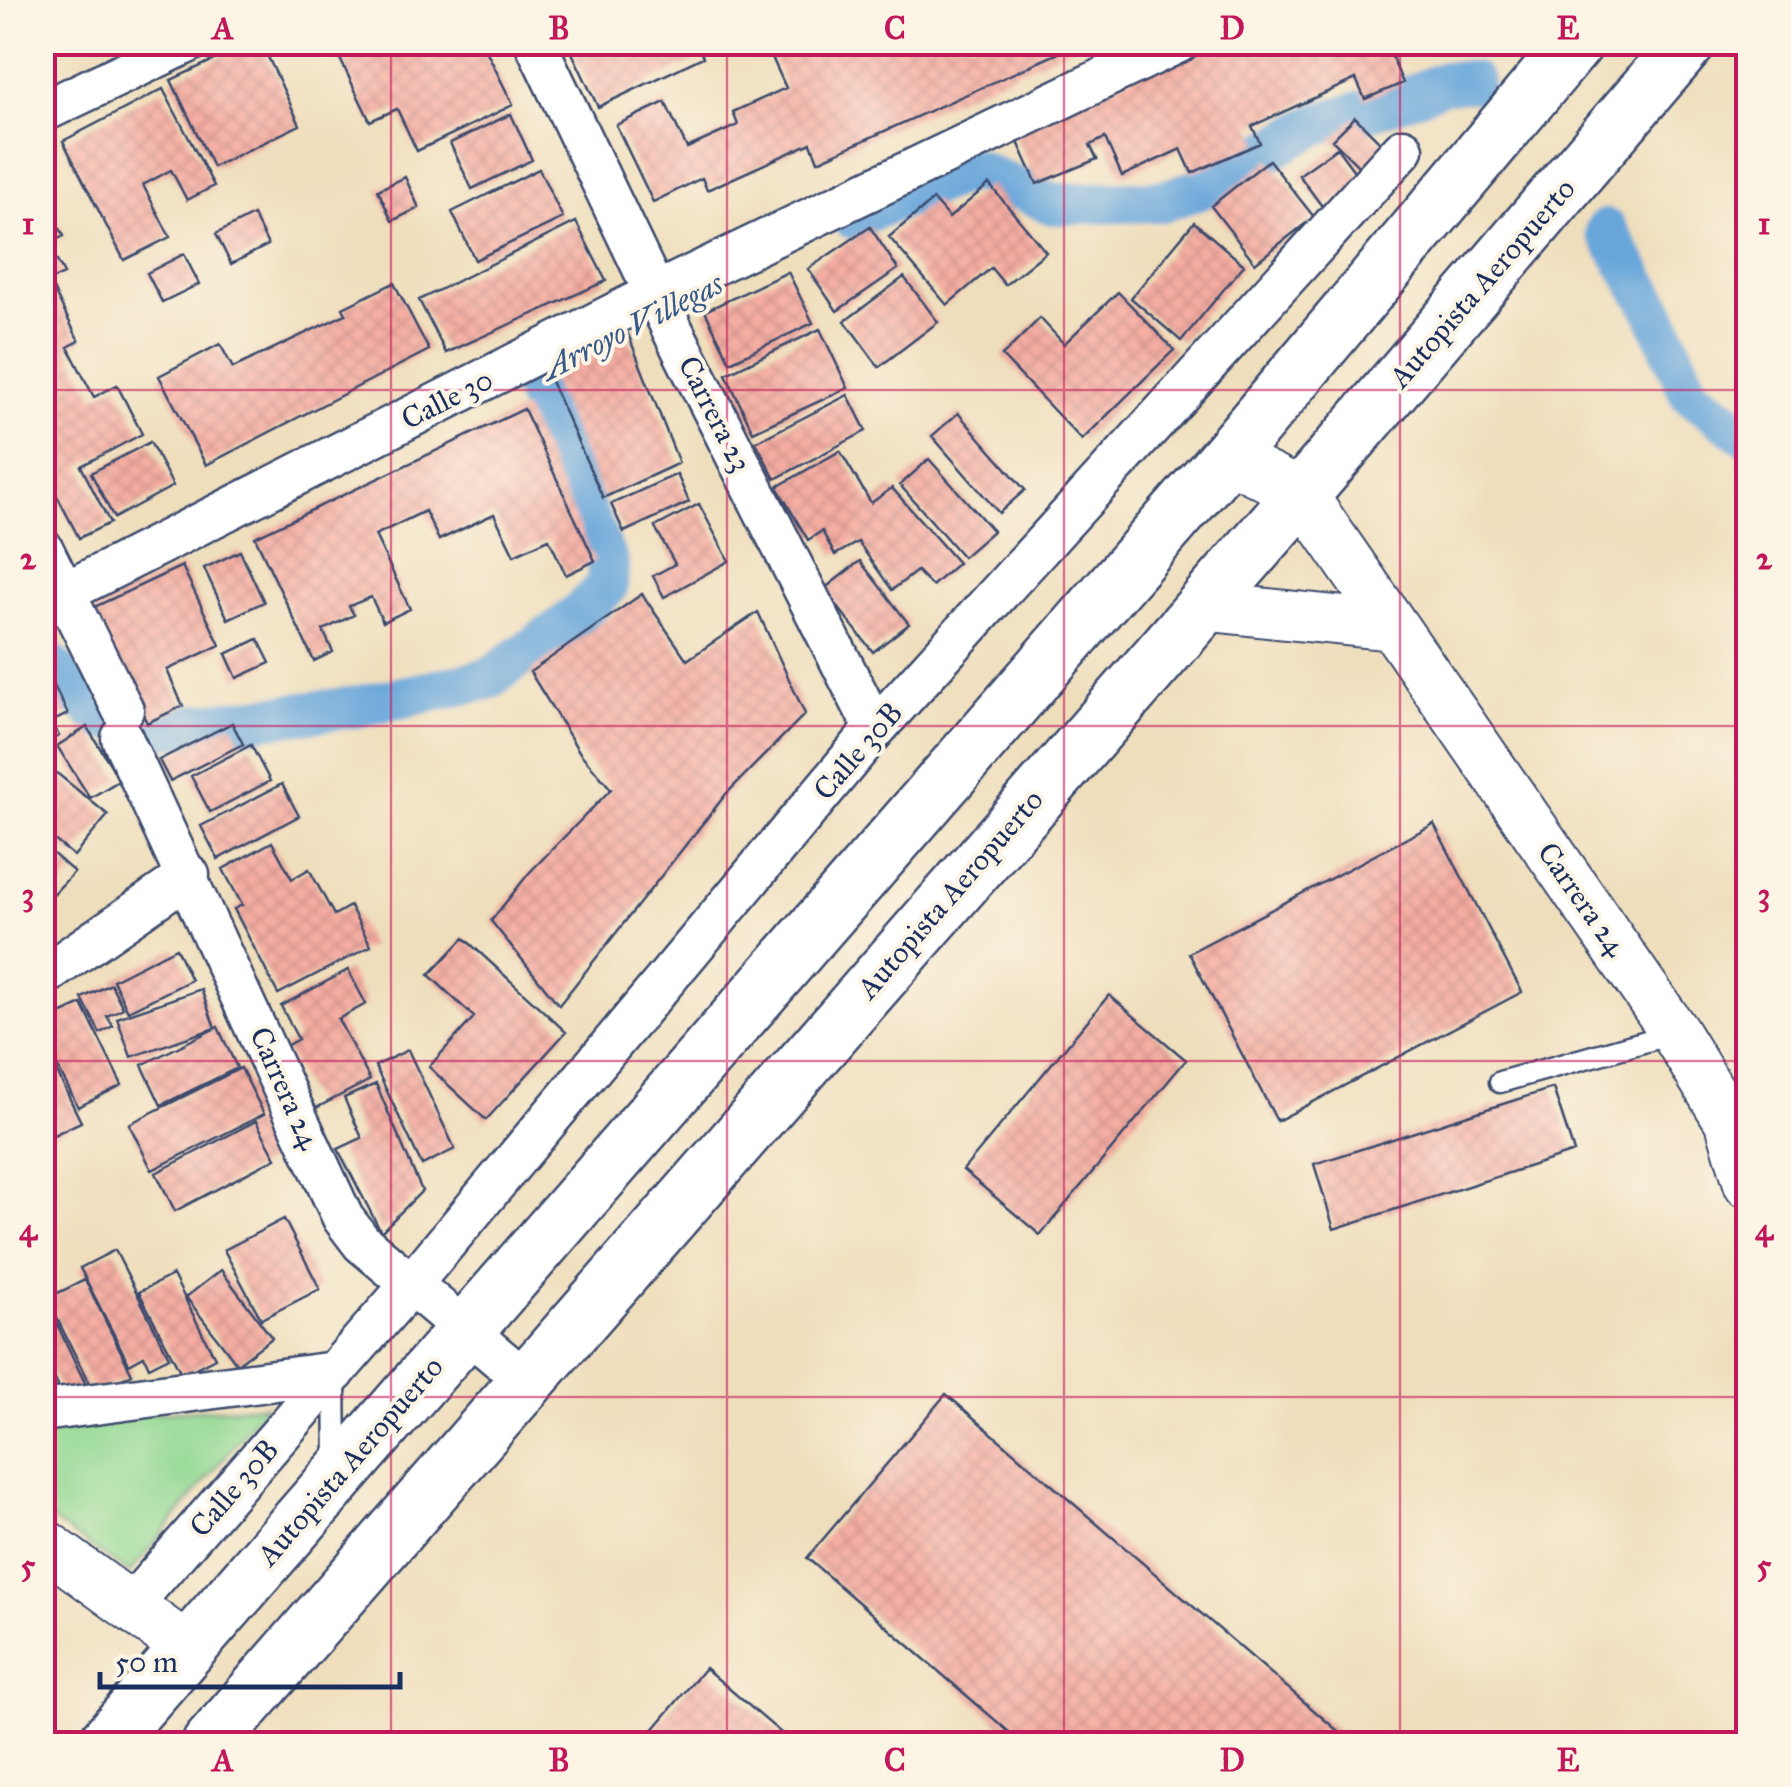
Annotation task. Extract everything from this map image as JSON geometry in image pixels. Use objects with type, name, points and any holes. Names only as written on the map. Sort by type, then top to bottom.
[{"type":"highway","name":"Autopista Aeropuerto","points":[[105,1744],[1227,457],[1576,42]]},
{"type":"highway","name":"Autopista Aeropuerto","points":[[210,1744],[1302,494],[1688,42]]},
{"type":"street","points":[[42,112],[189,42]]},
{"type":"street","name":"Carrera 23","points":[[535,42],[662,310],[875,730]]},
{"type":"street","name":"Calle 30","points":[[54,599],[662,310],[1179,42]]},
{"type":"street","name":"Calle 30B","points":[[133,1603],[413,1282],[875,730],[1402,149]]},
{"type":"street","name":"Carrera 24","points":[[1227,457],[1302,494],[1675,1033],[1730,1123],[1748,1183]]},
{"type":"street","name":"Carrera 24","points":[[42,548],[54,599],[122,724],[343,1218],[362,1242],[526,1380]]},
{"type":"street","points":[[1202,606],[1393,626]]},
{"type":"street","points":[[42,977],[189,876]]},
{"type":"street","points":[[42,1411],[335,1372]]},
{"type":"street","points":[[42,1542],[133,1603],[188,1648]]},
{"type":"lane","points":[[1500,1082],[1675,1033]]},
{"type":"lane","points":[[335,1372],[336,1478]]},
{"type":"green space","points":[[266,1406],[130,1573],[43,1514],[42,1420]]},
{"type":"building","points":[[42,42],[62,42],[43,52],[49,64],[42,67]]},
{"type":"building","points":[[252,42],[261,42],[300,125],[213,167],[171,80]]},
{"type":"building","points":[[332,42],[373,42],[377,51],[396,42],[482,42],[513,105],[417,151],[397,109],[370,121]]},
{"type":"building","points":[[567,42],[695,42],[703,57],[598,107]]},
{"type":"building","points":[[765,42],[1083,42],[818,161],[811,143],[707,190],[702,178],[653,202],[616,125],[665,102],[687,148],[738,125],[733,112],[786,88]]},
{"type":"building","points":[[1209,42],[1419,42],[1391,55],[1403,83],[1365,99],[1356,79],[1252,126],[1260,143],[1192,173],[1181,149],[1122,176],[1105,138],[1090,145],[1097,159],[1037,184],[1013,131]]},
{"type":"building","points":[[163,89],[214,186],[187,200],[171,170],[143,185],[170,237],[124,260],[63,141]]},
{"type":"building","points":[[511,114],[532,160],[472,189],[450,143]]},
{"type":"building","points":[[1355,117],[1388,150],[1365,173],[1332,140]]},
{"type":"building","points":[[1337,148],[1362,182],[1324,209],[1299,175]]},
{"type":"building","points":[[1269,160],[1314,217],[1255,263],[1211,206]]},
{"type":"building","points":[[539,169],[563,218],[475,260],[452,212]]},
{"type":"building","points":[[405,177],[419,208],[392,221],[378,190]]},
{"type":"building","points":[[989,184],[1046,252],[1005,285],[991,268],[947,305],[889,237],[933,200],[949,218]]},
{"type":"building","points":[[48,206],[64,236],[48,244],[64,274],[49,281],[79,341],[68,347],[94,397],[117,385],[142,434],[81,466],[110,523],[79,538],[42,467],[42,209]]},
{"type":"building","points":[[253,215],[268,245],[231,264],[216,234]]},
{"type":"building","points":[[576,222],[606,281],[446,353],[419,300]]},
{"type":"building","points":[[1194,222],[1244,265],[1181,341],[1131,298]]},
{"type":"building","points":[[870,227],[898,269],[837,311],[808,269]]},
{"type":"building","points":[[184,254],[199,284],[162,302],[147,273]]},
{"type":"building","points":[[788,272],[813,323],[730,362],[705,311]]},
{"type":"building","points":[[904,277],[938,322],[879,367],[845,321]]},
{"type":"building","points":[[394,283],[429,350],[206,465],[159,376],[220,344],[233,368],[346,314],[343,308]]},
{"type":"building","points":[[1118,292],[1174,350],[1082,440],[1002,356],[1040,318],[1064,344]]},
{"type":"building","points":[[820,329],[848,388],[753,432],[726,374]]},
{"type":"building","points":[[628,334],[679,463],[603,498],[546,370]]},
{"type":"building","points":[[848,395],[866,431],[775,479],[756,442]]},
{"type":"building","points":[[524,409],[595,561],[566,575],[549,539],[514,555],[494,514],[439,540],[425,511],[375,535],[410,609],[383,622],[371,597],[349,606],[354,615],[323,630],[333,652],[314,661],[255,537]]},
{"type":"building","points":[[958,413],[1025,490],[999,513],[932,436]]},
{"type":"building","points":[[150,442],[173,486],[114,518],[91,473]]},
{"type":"building","points":[[840,451],[871,503],[892,488],[958,563],[932,586],[917,571],[892,590],[858,542],[835,555],[822,531],[808,540],[777,487]]},
{"type":"building","points":[[929,459],[993,531],[963,557],[900,485]]},
{"type":"building","points":[[677,474],[689,502],[624,532],[611,504]]},
{"type":"building","points":[[699,504],[729,561],[664,597],[653,576],[675,564],[655,527]]},
{"type":"building","points":[[240,551],[264,602],[228,619],[204,568]]},
{"type":"building","points":[[860,561],[909,624],[873,652],[824,589]]},
{"type":"building","points":[[182,566],[220,645],[167,670],[183,706],[147,723],[92,608]]},
{"type":"building","points":[[642,594],[687,660],[758,612],[805,714],[726,794],[559,1005],[491,921],[529,873],[611,789],[580,753],[530,672]]},
{"type":"building","points":[[258,639],[270,663],[237,678],[226,654]]},
{"type":"building","points":[[42,662],[68,714],[51,722],[59,736],[42,744]]},
{"type":"building","points":[[232,723],[243,744],[170,781],[159,760]]},
{"type":"building","points":[[87,727],[120,780],[90,798],[57,746]]},
{"type":"building","points":[[251,745],[270,781],[210,812],[191,776]]},
{"type":"building","points":[[47,765],[108,815],[74,856],[42,830],[42,770]]},
{"type":"building","points":[[282,784],[299,816],[218,859],[201,826]]},
{"type":"building","points":[[1434,824],[1522,992],[1277,1121],[1189,953]]},
{"type":"building","points":[[272,842],[292,879],[309,869],[334,915],[350,906],[371,946],[278,994],[234,909],[242,905],[223,869]]},
{"type":"building","points":[[42,844],[74,872],[42,906]]},
{"type":"building","points":[[464,938],[566,1032],[486,1120],[429,1067],[474,1017],[429,975]]},
{"type":"building","points":[[176,948],[191,980],[128,1011],[113,980]]},
{"type":"building","points":[[348,970],[366,1004],[338,1019],[370,1080],[316,1108],[284,1047],[298,1039],[281,1006]]},
{"type":"building","points":[[111,984],[123,1008],[107,1016],[113,1026],[100,1033],[82,998]]},
{"type":"building","points":[[201,989],[215,1028],[131,1057],[117,1018]]},
{"type":"building","points":[[1109,995],[1186,1060],[1040,1235],[963,1170]]},
{"type":"building","points":[[82,1004],[122,1085],[78,1107],[42,1036],[42,1022]]},
{"type":"building","points":[[218,1027],[237,1068],[161,1105],[142,1065]]},
{"type":"building","points":[[42,1041],[81,1122],[47,1138],[42,1128]]},
{"type":"building","points":[[408,1050],[455,1149],[422,1165],[375,1066]]},
{"type":"building","points":[[241,1068],[264,1114],[152,1170],[129,1124]]},
{"type":"building","points":[[376,1084],[422,1191],[381,1232],[338,1149],[362,1138],[344,1098]]},
{"type":"building","points":[[1553,1088],[1574,1152],[1334,1229],[1314,1164]]},
{"type":"building","points":[[256,1121],[276,1158],[175,1211],[156,1173]]},
{"type":"building","points":[[284,1219],[320,1289],[261,1319],[224,1250]]},
{"type":"building","points":[[115,1250],[169,1357],[149,1367],[144,1356],[129,1364],[80,1268]]},
{"type":"building","points":[[221,1270],[272,1338],[237,1364],[186,1297]]},
{"type":"building","points":[[173,1275],[215,1358],[182,1375],[139,1292]]},
{"type":"building","points":[[85,1280],[132,1374],[94,1393],[47,1298]]},
{"type":"building","points":[[42,1293],[87,1387],[64,1398],[42,1353]]},
{"type":"building","points":[[946,1394],[1353,1744],[1023,1744],[807,1558]]},
{"type":"building","points":[[705,1668],[794,1744],[641,1744]]},
{"type":"waterway","name":"Arroyo Villegas","points":[[852,218],[974,169],[1053,204],[1163,201],[1200,189],[1317,124],[1389,104],[1445,82],[1472,82]]},
{"type":"waterway","points":[[1606,230],[1655,311],[1690,394],[1748,436]]},
{"type":"waterway","name":"Arroyo Villegas","points":[[42,655],[100,717],[148,730],[356,707],[488,679],[567,624],[607,587],[608,565],[530,379],[538,367],[575,350]]}]
